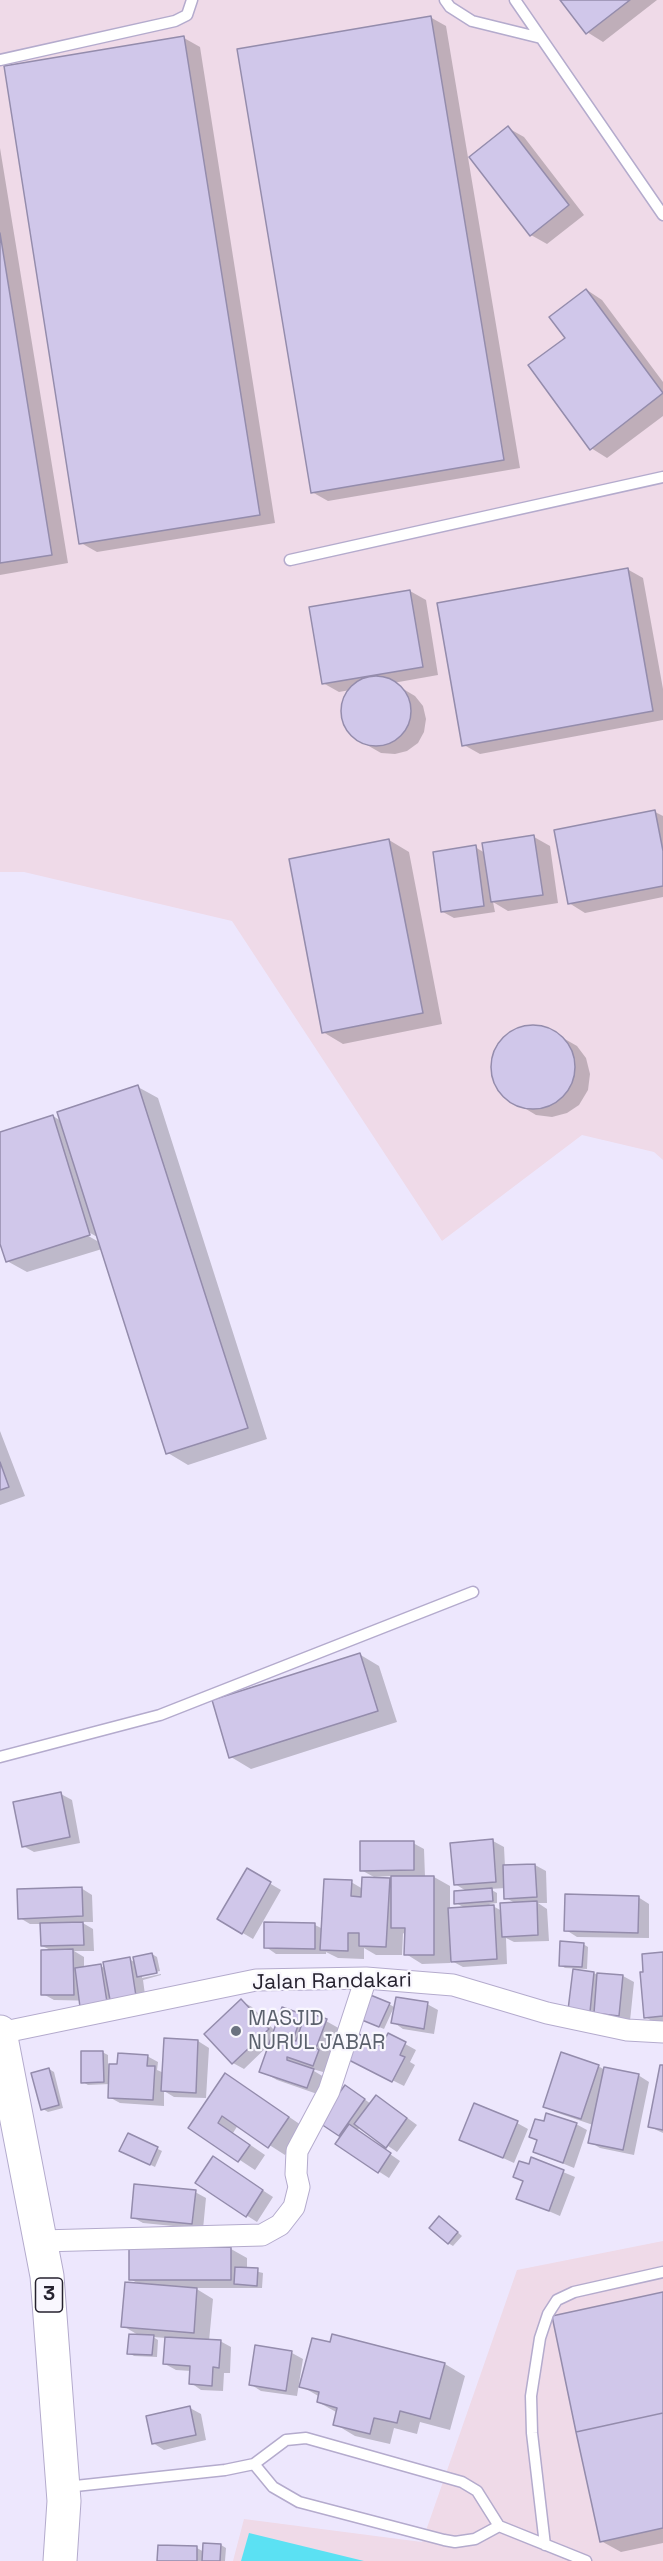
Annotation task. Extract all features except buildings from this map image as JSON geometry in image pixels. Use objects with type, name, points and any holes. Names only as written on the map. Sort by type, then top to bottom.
[{"type":"highway","name":"3","points":[[0,2033],[48,2276],[63,2487],[60,2561]]},
{"type":"street","name":"Jalan Randakari","points":[[0,2033],[256,1980],[366,1978],[453,1984],[547,2013],[627,2030],[663,2032]]},
{"type":"street","points":[[41,2241],[262,2235],[280,2225],[294,2207],[299,2187],[296,2174],[297,2151],[329,2091],[366,1978]]},
{"type":"lane","points":[[0,60],[175,21],[187,15],[192,0]]},
{"type":"lane","points":[[445,0],[455,11],[472,21],[541,38]]},
{"type":"lane","points":[[515,0],[663,214]]},
{"type":"lane","points":[[290,560],[663,477]]},
{"type":"lane","points":[[0,1757],[160,1715],[473,1592]]},
{"type":"lane","points":[[545,2545],[532,2433],[531,2396],[540,2338],[548,2314],[557,2300],[574,2292],[663,2272]]},
{"type":"lane","points":[[63,2487],[225,2470],[254,2464],[286,2440],[306,2438],[462,2482],[477,2491],[499,2526],[586,2561]]},
{"type":"lane","points":[[254,2464],[273,2487],[299,2502],[444,2540],[454,2542],[475,2539],[499,2526]]},
{"type":"shaded area","points":[[0,0],[663,0],[663,1160],[654,1152],[582,1135],[442,1241],[232,921],[24,872],[0,872]]},
{"type":"shaded area","points":[[663,2241],[663,2561],[233,2561],[244,2519],[422,2542],[517,2270]]},
{"type":"water","points":[[249,2533],[364,2561],[241,2561]]},
{"type":"place","name":"MASJID NURUL JABAR","points":[[236,2031]]}]
